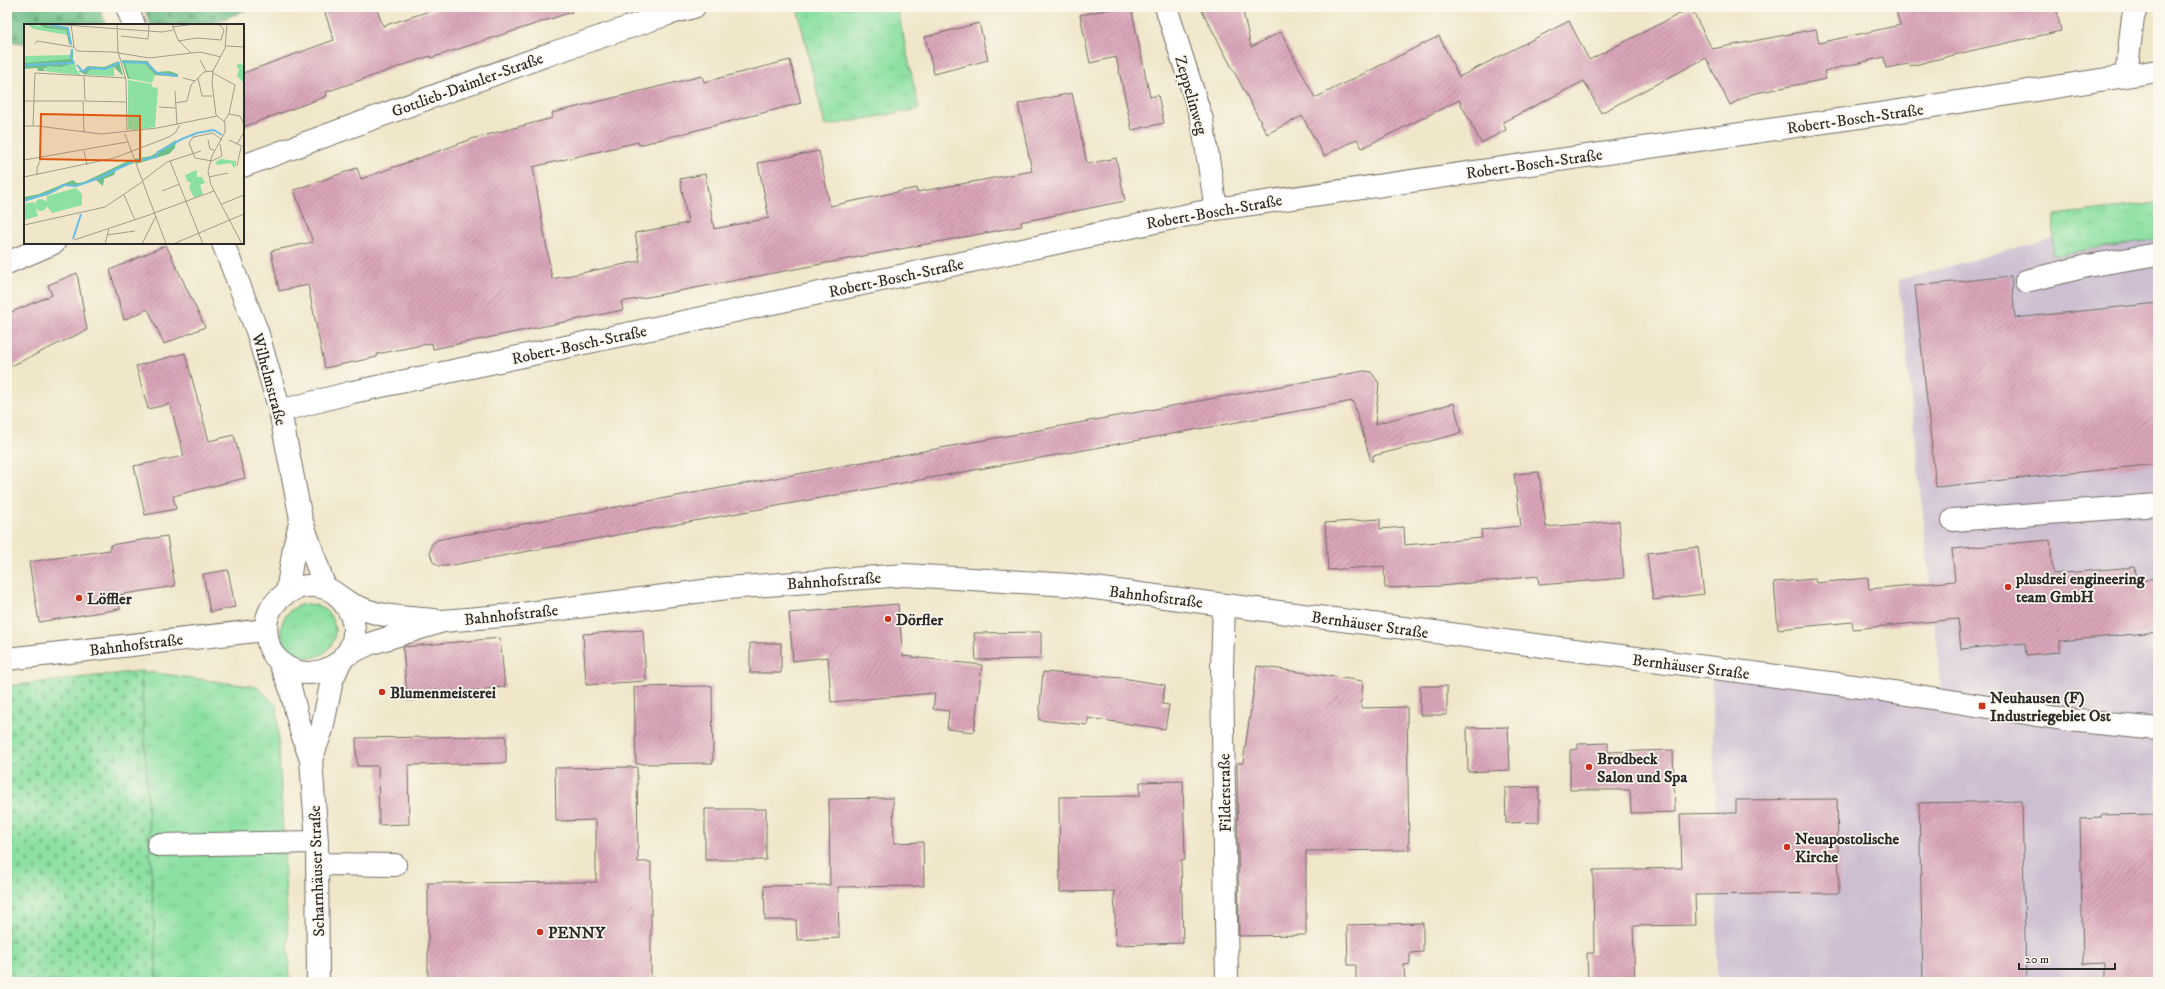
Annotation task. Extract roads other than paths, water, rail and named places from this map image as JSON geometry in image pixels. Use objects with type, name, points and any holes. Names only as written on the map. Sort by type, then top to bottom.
[{"type":"street","points":[[127,7],[134,24]]},
{"type":"street","name":"Gottlieb-Daimler-Straße","points":[[244,166],[544,56],[668,14],[694,7]]},
{"type":"street","name":"Zeppelinweg","points":[[1166,7],[1202,120],[1216,209]]},
{"type":"street","points":[[2126,76],[2133,17],[2137,7]]},
{"type":"street","name":"Robert-Bosch-Straße","points":[[280,411],[353,392],[1216,209],[1887,114],[2158,71]]},
{"type":"street","points":[[7,262],[52,244]]},
{"type":"street","name":"Wilhelmstraße","points":[[223,244],[257,331],[280,411],[301,519],[332,592]]},
{"type":"street","points":[[2026,281],[2087,266],[2158,254]]},
{"type":"street","points":[[1953,520],[2158,505]]},
{"type":"street","name":"Wilhelmstraße","points":[[287,593],[294,548],[301,519]]},
{"type":"street","name":"Bahnhofstraße","points":[[443,621],[380,614],[351,604],[332,592],[310,586],[293,589],[278,598],[268,613],[265,630],[269,647],[279,661],[293,671],[311,674],[325,671],[343,658],[369,644],[443,621],[514,614],[690,592],[905,575],[1071,585],[1224,605]]},
{"type":"street","name":"Bahnhofstraße","points":[[332,592],[348,608],[353,623],[353,638],[343,658]]},
{"type":"street","name":"Bernhäuser Straße","points":[[1224,605],[1869,688],[2069,720],[2158,729]]},
{"type":"street","name":"Filderstraße","points":[[1224,605],[1222,668],[1227,982]]},
{"type":"street","name":"Bahnhofstraße","points":[[7,659],[265,630]]},
{"type":"street","name":"Scharnhäuser Straße","points":[[312,760],[322,729],[332,680],[343,658]]},
{"type":"street","name":"Scharnhäuser Straße","points":[[279,661],[290,687],[301,731],[312,760],[318,842],[318,982]]},
{"type":"street","points":[[158,846],[318,842]]},
{"type":"street","points":[[318,864],[395,865]]},
{"type":"place","name":"plusdrei engineering team GmbH","points":[[2008,587]]},
{"type":"place","name":"Löffler","points":[[79,598]]},
{"type":"place","name":"Dörfler","points":[[888,619]]},
{"type":"place","name":"Blumenmeisterei","points":[[382,692]]},
{"type":"place","name":"Neuhausen (F) Industriegebiet Ost","points":[[1982,706]]},
{"type":"place","name":"Brodbeck Salon und Spa","points":[[1589,767]]},
{"type":"place","name":"Neuapostolische Kirche","points":[[1787,847]]},
{"type":"place","name":"PENNY","points":[[540,932]]}]
